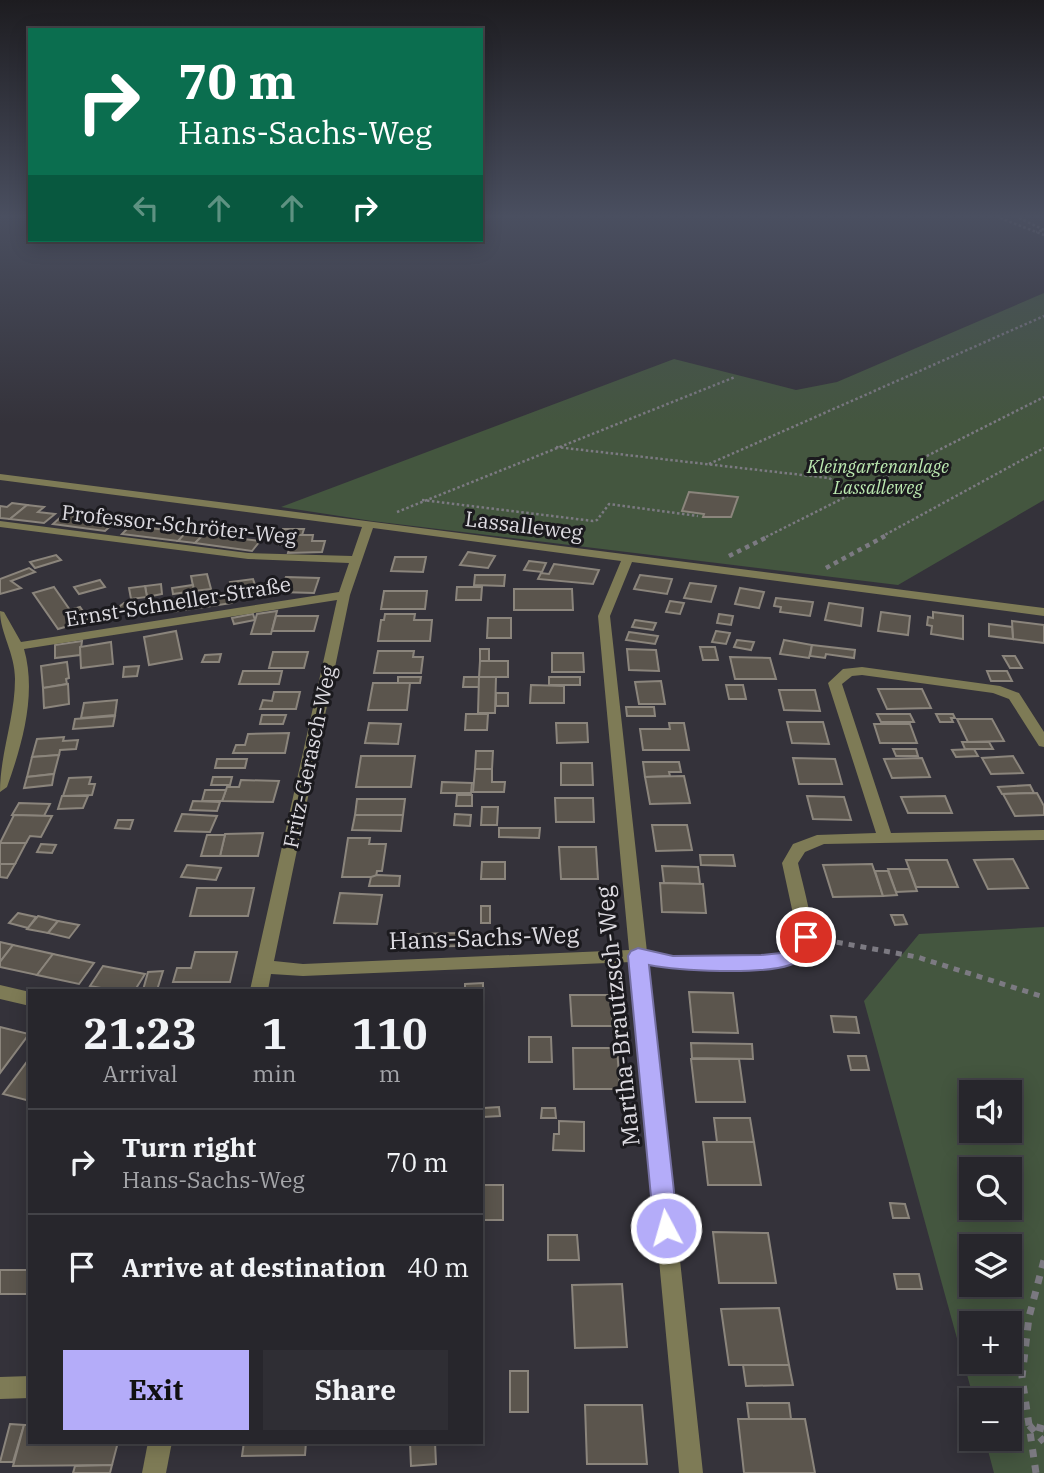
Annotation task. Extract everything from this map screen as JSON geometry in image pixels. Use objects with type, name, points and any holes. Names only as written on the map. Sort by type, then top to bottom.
[{"type":"street","name":"Lassalleweg","points":[[0,477],[1044,612]]},
{"type":"street","name":"Professor-Schröter-Weg","points":[[0,524],[248,556],[354,560]]},
{"type":"street","name":"Fritz-Gerasch-Weg","points":[[259,989],[344,595],[368,526]]},
{"type":"street","name":"Martha-Brautzsch-Weg","points":[[628,558],[604,616],[691,1473]]},
{"type":"street","name":"Ernst-Schneller-Straße","points":[[18,646],[344,595]]},
{"type":"street","points":[[0,615],[18,646],[22,703],[11,759],[0,787]]},
{"type":"street","points":[[885,838],[835,683],[848,672],[862,671],[995,689],[1014,696],[1044,743]]},
{"type":"street","points":[[806,937],[790,863],[799,848],[822,839],[1044,835]]},
{"type":"street","name":"Hans-Sachs-Weg","points":[[265,967],[303,970],[638,956],[673,963],[761,962],[786,960],[805,945],[806,937]]},
{"type":"street","points":[[0,992],[28,999]]},
{"type":"street","points":[[0,1388],[28,1387]]},
{"type":"street","points":[[154,1473],[160,1444]]},
{"type":"path","points":[[709,464],[1044,316]]},
{"type":"path","points":[[368,526],[421,500],[735,377]]},
{"type":"path","points":[[706,568],[1044,397]]},
{"type":"path","points":[[555,447],[829,478],[853,493]]},
{"type":"path","points":[[803,580],[1044,448]]},
{"type":"path","points":[[421,500],[593,521],[597,520],[609,504],[698,516]]},
{"type":"path","points":[[806,937],[917,957],[1044,997]]},
{"type":"path","points":[[1036,1473],[1022,1377],[1029,1317],[1044,1261]]},
{"type":"path","points":[[1029,1425],[1044,1429]]},
{"type":"path","points":[[1029,1425],[1044,1442]]},
{"type":"green space","name":"Kleingartenanlage Lassalleweg","points":[[1044,293],[1044,500],[898,585],[372,521],[281,507],[674,359],[796,390],[837,382]]},
{"type":"green space","points":[[1044,927],[1044,1473],[994,1473],[988,1451],[1022,1451],[1022,1388],[971,1388],[967,1374],[1022,1374],[1022,1311],[959,1311],[959,1346],[864,1001],[919,934]]},
{"type":"building","points":[[689,492],[738,497],[731,517],[703,517],[704,514],[682,511]]},
{"type":"building","points":[[12,503],[27,505],[10,519],[0,518],[0,506],[7,507]]},
{"type":"building","points":[[27,505],[44,507],[38,512],[55,514],[44,523],[10,519]]},
{"type":"building","points":[[82,511],[113,514],[107,520],[75,516]]},
{"type":"building","points":[[64,514],[116,521],[105,531],[53,524]]},
{"type":"building","points":[[131,525],[187,533],[178,541],[122,534]]},
{"type":"building","points":[[283,529],[304,529],[302,535],[293,535],[290,545],[279,545]]},
{"type":"building","points":[[187,531],[204,534],[195,543],[178,541]]},
{"type":"building","points":[[204,534],[260,541],[252,551],[195,543]]},
{"type":"building","points":[[293,535],[313,535],[312,541],[325,541],[322,552],[288,553]]},
{"type":"building","points":[[468,552],[495,556],[488,568],[460,565]]},
{"type":"building","points":[[56,555],[61,560],[35,568],[30,562]]},
{"type":"building","points":[[395,557],[426,557],[423,572],[391,571]]},
{"type":"building","points":[[529,561],[546,563],[542,572],[524,570]]},
{"type":"building","points":[[554,564],[599,570],[593,584],[538,579],[541,573],[549,574]]},
{"type":"building","points":[[29,568],[35,572],[11,581],[21,588],[0,594],[0,579]]},
{"type":"building","points":[[207,574],[211,589],[194,591],[191,576]]},
{"type":"building","points":[[475,575],[505,575],[504,586],[474,585]]},
{"type":"building","points":[[640,575],[672,579],[667,594],[634,589]]},
{"type":"building","points":[[286,577],[319,578],[314,593],[280,592]]},
{"type":"building","points":[[253,579],[257,591],[233,594],[230,582]]},
{"type":"building","points":[[100,580],[105,587],[79,594],[74,587]]},
{"type":"building","points":[[690,583],[716,586],[711,602],[684,598]]},
{"type":"building","points":[[161,584],[162,594],[147,597],[145,586]]},
{"type":"building","points":[[193,585],[194,591],[173,594],[172,588]]},
{"type":"building","points":[[145,586],[147,597],[131,599],[129,588]]},
{"type":"building","points":[[54,587],[70,610],[80,607],[89,620],[58,629],[33,593]]},
{"type":"building","points":[[457,587],[482,587],[481,600],[456,600]]},
{"type":"building","points":[[740,588],[764,592],[759,608],[735,604]]},
{"type":"building","points":[[514,589],[572,589],[573,610],[514,610]]},
{"type":"building","points":[[384,591],[427,591],[425,609],[381,609]]},
{"type":"building","points":[[229,593],[232,603],[172,612],[169,602]]},
{"type":"building","points":[[776,598],[813,602],[810,616],[780,612],[781,607],[774,606]]},
{"type":"building","points":[[670,601],[684,603],[680,614],[666,612]]},
{"type":"building","points":[[124,603],[137,606],[129,612],[116,609]]},
{"type":"building","points":[[829,603],[863,608],[861,626],[825,620]]},
{"type":"building","points":[[277,611],[271,634],[251,634],[257,614]]},
{"type":"building","points":[[881,612],[910,616],[908,635],[878,631]]},
{"type":"building","points":[[933,612],[963,616],[963,639],[931,634],[932,626],[927,625],[928,617],[933,618]]},
{"type":"building","points":[[253,614],[255,620],[234,624],[232,618]]},
{"type":"building","points":[[385,614],[415,614],[414,620],[432,620],[430,641],[378,641],[381,620],[384,620]]},
{"type":"building","points":[[719,614],[733,616],[731,625],[717,623]]},
{"type":"building","points":[[276,616],[318,616],[314,631],[272,631]]},
{"type":"building","points":[[488,618],[511,618],[511,638],[487,638]]},
{"type":"building","points":[[635,620],[656,623],[653,630],[632,627]]},
{"type":"building","points":[[1012,621],[1044,625],[1044,643],[1013,639]]},
{"type":"building","points":[[989,624],[1012,627],[1013,639],[989,636]]},
{"type":"building","points":[[176,631],[182,659],[149,665],[144,637]]},
{"type":"building","points":[[716,631],[730,633],[726,644],[712,642]]},
{"type":"building","points":[[629,632],[658,636],[655,644],[626,640]]},
{"type":"building","points":[[737,640],[754,642],[751,650],[734,647]]},
{"type":"building","points":[[784,640],[812,645],[809,658],[780,654]]},
{"type":"building","points":[[82,641],[80,655],[55,658],[55,645]]},
{"type":"building","points":[[111,642],[113,664],[81,668],[80,647]]},
{"type":"building","points":[[812,645],[855,650],[854,658],[826,654],[825,658],[810,656]]},
{"type":"building","points":[[700,647],[715,647],[718,660],[703,660]]},
{"type":"building","points":[[480,649],[489,649],[489,661],[480,661]]},
{"type":"building","points":[[627,649],[656,650],[659,671],[629,670]]},
{"type":"building","points":[[378,651],[414,651],[413,657],[423,657],[421,673],[374,673]]},
{"type":"building","points":[[273,652],[308,652],[304,668],[269,668]]},
{"type":"building","points":[[552,653],[583,653],[584,672],[552,672]]},
{"type":"building","points":[[221,654],[219,662],[202,662],[205,655]]},
{"type":"building","points":[[1003,656],[1015,656],[1022,668],[1010,668]]},
{"type":"building","points":[[730,657],[770,658],[776,679],[735,679]]},
{"type":"building","points":[[480,661],[508,661],[508,677],[479,677]]},
{"type":"building","points":[[67,662],[67,684],[43,688],[41,666]]},
{"type":"building","points":[[139,666],[137,676],[123,677],[124,667]]},
{"type":"building","points":[[243,671],[282,671],[279,684],[239,684]]},
{"type":"building","points":[[987,671],[1007,671],[1012,681],[991,681]]},
{"type":"building","points":[[398,677],[421,677],[420,683],[398,683]]},
{"type":"building","points":[[464,677],[479,677],[479,687],[463,687]]},
{"type":"building","points":[[479,677],[496,677],[495,713],[478,713]]},
{"type":"building","points":[[549,677],[580,677],[580,685],[549,685]]},
{"type":"building","points":[[661,681],[665,704],[639,704],[635,682]]},
{"type":"building","points":[[373,683],[410,683],[407,710],[368,710]]},
{"type":"building","points":[[68,684],[69,704],[44,708],[43,688]]},
{"type":"building","points":[[531,685],[564,686],[564,703],[530,703]]},
{"type":"building","points":[[726,685],[743,685],[746,699],[729,699]]},
{"type":"building","points":[[878,689],[922,689],[931,708],[887,709]]},
{"type":"building","points":[[779,690],[815,690],[820,711],[784,710]]},
{"type":"building","points":[[274,692],[300,692],[296,709],[260,709],[263,700],[272,701]]},
{"type":"building","points":[[496,693],[508,693],[508,706],[496,706]]},
{"type":"building","points":[[117,700],[115,715],[81,718],[84,703]]},
{"type":"building","points":[[626,707],[654,707],[655,716],[627,716]]},
{"type":"building","points":[[466,714],[488,714],[487,730],[465,730]]},
{"type":"building","points":[[877,714],[910,714],[914,722],[881,722]]},
{"type":"building","points":[[936,714],[953,714],[955,718],[951,718],[953,722],[940,722]]},
{"type":"building","points":[[262,715],[286,715],[283,724],[260,724]]},
{"type":"building","points":[[115,716],[113,726],[73,729],[75,719]]},
{"type":"building","points":[[957,719],[992,719],[1004,741],[968,742]]},
{"type":"building","points":[[787,722],[823,722],[829,744],[792,743]]},
{"type":"building","points":[[369,723],[401,724],[398,744],[365,743]]},
{"type":"building","points":[[556,723],[587,723],[588,742],[557,743]]},
{"type":"building","points":[[669,723],[684,723],[689,750],[643,750],[640,729],[670,729]]},
{"type":"building","points":[[874,724],[910,724],[917,743],[880,743]]},
{"type":"building","points":[[289,733],[285,753],[233,753],[236,745],[245,745],[248,734]]},
{"type":"building","points":[[64,737],[63,741],[78,740],[76,749],[60,750],[59,755],[32,757],[37,739]]},
{"type":"building","points":[[962,742],[989,742],[993,749],[965,749]]},
{"type":"building","points":[[893,749],[916,749],[918,756],[896,756]]},
{"type":"building","points":[[974,749],[978,756],[956,757],[952,750]]},
{"type":"building","points":[[476,751],[493,751],[492,769],[475,769]]},
{"type":"building","points":[[59,755],[54,774],[27,777],[32,757]]},
{"type":"building","points":[[361,756],[415,756],[411,787],[356,787]]},
{"type":"building","points":[[1013,756],[1023,773],[991,774],[982,758]]},
{"type":"building","points":[[793,758],[835,759],[842,784],[799,784]]},
{"type":"building","points":[[922,758],[930,777],[892,778],[884,759]]},
{"type":"building","points":[[217,759],[247,759],[245,768],[215,768]]},
{"type":"building","points":[[643,762],[679,762],[681,772],[669,772],[670,776],[645,777]]},
{"type":"building","points":[[561,763],[592,763],[593,785],[561,785]]},
{"type":"building","points":[[475,769],[492,769],[492,782],[505,782],[504,792],[473,792]]},
{"type":"building","points":[[54,774],[52,785],[24,788],[27,777]]},
{"type":"building","points":[[684,776],[690,803],[650,804],[645,777]]},
{"type":"building","points":[[91,777],[89,784],[95,784],[92,795],[63,796],[69,778]]},
{"type":"building","points":[[213,777],[232,777],[230,785],[211,785]]},
{"type":"building","points":[[241,780],[279,781],[273,802],[222,801],[227,787],[239,787]]},
{"type":"building","points":[[442,782],[472,783],[471,793],[441,793]]},
{"type":"building","points":[[1030,785],[1034,793],[1002,794],[998,787]]},
{"type":"building","points":[[205,790],[226,790],[222,801],[202,801]]},
{"type":"building","points":[[1037,793],[1044,806],[1044,815],[1015,816],[1003,794]]},
{"type":"building","points":[[457,795],[472,795],[472,806],[456,806]]},
{"type":"building","points":[[62,796],[88,796],[83,808],[58,809]]},
{"type":"building","points":[[807,796],[844,797],[851,820],[813,819]]},
{"type":"building","points":[[945,796],[952,813],[908,813],[901,797]]},
{"type":"building","points":[[555,798],[593,798],[594,822],[556,822]]},
{"type":"building","points":[[357,799],[405,799],[403,815],[355,815]]},
{"type":"building","points":[[193,801],[220,802],[217,811],[190,810]]},
{"type":"building","points":[[19,803],[50,804],[44,816],[12,815]]},
{"type":"building","points":[[482,807],[498,807],[497,825],[481,825]]},
{"type":"building","points":[[182,814],[217,816],[210,832],[175,831]]},
{"type":"building","points":[[455,814],[471,815],[470,826],[454,825]]},
{"type":"building","points":[[14,815],[52,816],[41,837],[30,836],[26,843],[0,843]]},
{"type":"building","points":[[355,815],[403,815],[401,831],[352,830]]},
{"type":"building","points":[[118,820],[133,820],[130,829],[115,828]]},
{"type":"building","points":[[652,825],[687,825],[692,850],[656,851]]},
{"type":"building","points":[[499,828],[540,828],[539,838],[499,837]]},
{"type":"building","points":[[263,833],[258,856],[220,856],[225,834]]},
{"type":"building","points":[[207,835],[225,835],[220,856],[201,856]]},
{"type":"building","points":[[348,838],[370,838],[369,844],[386,844],[382,871],[377,871],[376,877],[342,877]]},
{"type":"building","points":[[0,843],[26,843],[15,864],[0,864]]},
{"type":"building","points":[[41,844],[56,845],[52,853],[37,852]]},
{"type":"building","points":[[559,847],[596,847],[598,879],[561,879]]},
{"type":"building","points":[[700,855],[733,855],[735,866],[701,865]]},
{"type":"building","points":[[1013,859],[1028,888],[988,889],[974,860]]},
{"type":"building","points":[[906,860],[947,860],[958,887],[916,887]]},
{"type":"building","points":[[482,862],[505,862],[505,879],[481,879]]},
{"type":"building","points":[[0,864],[15,864],[7,878],[0,877]]},
{"type":"building","points":[[872,864],[883,896],[833,897],[823,865]]},
{"type":"building","points":[[187,865],[221,868],[216,880],[181,877]]},
{"type":"building","points":[[662,866],[698,867],[700,884],[664,883]]},
{"type":"building","points":[[888,869],[909,869],[917,891],[896,892]]},
{"type":"building","points":[[875,871],[888,871],[897,895],[883,896]]},
{"type":"building","points":[[400,876],[399,886],[369,886],[371,877]]},
{"type":"building","points":[[660,883],[703,884],[706,913],[662,912]]},
{"type":"building","points":[[197,888],[254,888],[248,916],[190,916]]},
{"type":"building","points":[[340,893],[382,895],[377,924],[334,923]]},
{"type":"building","points":[[481,906],[490,906],[490,923],[481,923]]},
{"type":"building","points":[[18,913],[36,917],[28,928],[9,923]]},
{"type":"building","points":[[891,915],[903,915],[907,924],[895,925]]},
{"type":"building","points":[[38,916],[58,921],[48,933],[27,929]]},
{"type":"building","points":[[58,921],[79,925],[69,938],[48,933]]},
{"type":"building","points":[[456,933],[456,946],[415,947],[415,934]]},
{"type":"building","points":[[0,942],[13,945],[0,962]]},
{"type":"building","points":[[13,945],[53,954],[37,975],[0,967],[0,962]]},
{"type":"building","points":[[195,952],[237,952],[230,982],[173,982],[177,968],[191,968]]},
{"type":"building","points":[[53,954],[94,963],[79,984],[37,975]]},
{"type":"building","points":[[103,966],[145,974],[136,989],[90,986]]},
{"type":"building","points":[[163,971],[157,989],[143,989],[148,972]]},
{"type":"building","points":[[483,983],[483,989],[465,989],[465,984]]},
{"type":"building","points":[[689,992],[733,993],[738,1033],[693,1032]]},
{"type":"building","points":[[570,995],[611,995],[613,1026],[572,1026]]},
{"type":"building","points":[[831,1016],[856,1017],[859,1033],[834,1032]]},
{"type":"building","points":[[0,1027],[28,1034],[28,1035],[0,1073]]},
{"type":"building","points":[[529,1037],[551,1037],[552,1062],[529,1062]]},
{"type":"building","points":[[691,1043],[752,1044],[753,1059],[692,1058]]},
{"type":"building","points":[[573,1048],[617,1048],[620,1089],[574,1089]]},
{"type":"building","points":[[848,1056],[866,1056],[869,1070],[851,1070]]},
{"type":"building","points":[[691,1059],[739,1059],[745,1102],[696,1102]]},
{"type":"building","points":[[28,1060],[28,1100],[3,1094]]},
{"type":"building","points":[[499,1107],[500,1116],[483,1117],[484,1108]]},
{"type":"building","points":[[542,1108],[555,1108],[556,1118],[541,1118]]},
{"type":"building","points":[[714,1118],[750,1118],[754,1142],[717,1142]]},
{"type":"building","points":[[559,1121],[584,1122],[584,1151],[553,1150],[554,1134],[559,1134]]},
{"type":"building","points":[[703,1142],[754,1142],[761,1185],[708,1185]]},
{"type":"building","points":[[483,1185],[503,1185],[503,1220],[483,1220]]},
{"type":"building","points":[[890,1203],[905,1204],[909,1218],[893,1218]]},
{"type":"building","points":[[713,1232],[768,1233],[776,1283],[719,1283]]},
{"type":"building","points":[[548,1235],[577,1235],[579,1260],[548,1260]]},
{"type":"building","points":[[0,1270],[28,1270],[28,1294],[0,1294]]},
{"type":"building","points":[[894,1274],[919,1274],[922,1289],[897,1289]]},
{"type":"building","points":[[622,1284],[627,1347],[575,1348],[572,1285]]},
{"type":"building","points":[[779,1308],[789,1365],[729,1365],[721,1309]]},
{"type":"building","points":[[743,1365],[789,1365],[793,1385],[746,1386]]},
{"type":"building","points":[[510,1371],[528,1371],[528,1412],[510,1412]]},
{"type":"building","points":[[747,1403],[789,1403],[791,1419],[749,1419]]},
{"type":"building","points":[[585,1405],[642,1405],[647,1464],[587,1464]]},
{"type":"building","points":[[738,1419],[805,1419],[815,1473],[744,1473]]},
{"type":"building","points":[[10,1424],[24,1425],[13,1462],[0,1462]]},
{"type":"building","points":[[24,1425],[28,1425],[28,1444],[117,1444],[112,1465],[13,1466]]},
{"type":"building","points":[[244,1444],[306,1444],[305,1455],[242,1456]]},
{"type":"building","points":[[410,1444],[435,1444],[436,1464],[411,1466]]},
{"type":"building","points":[[112,1465],[110,1473],[73,1473],[75,1466]]},
{"type":"route","points":[[666,1228],[638,956],[673,963],[786,960],[805,945],[806,937]]}]
